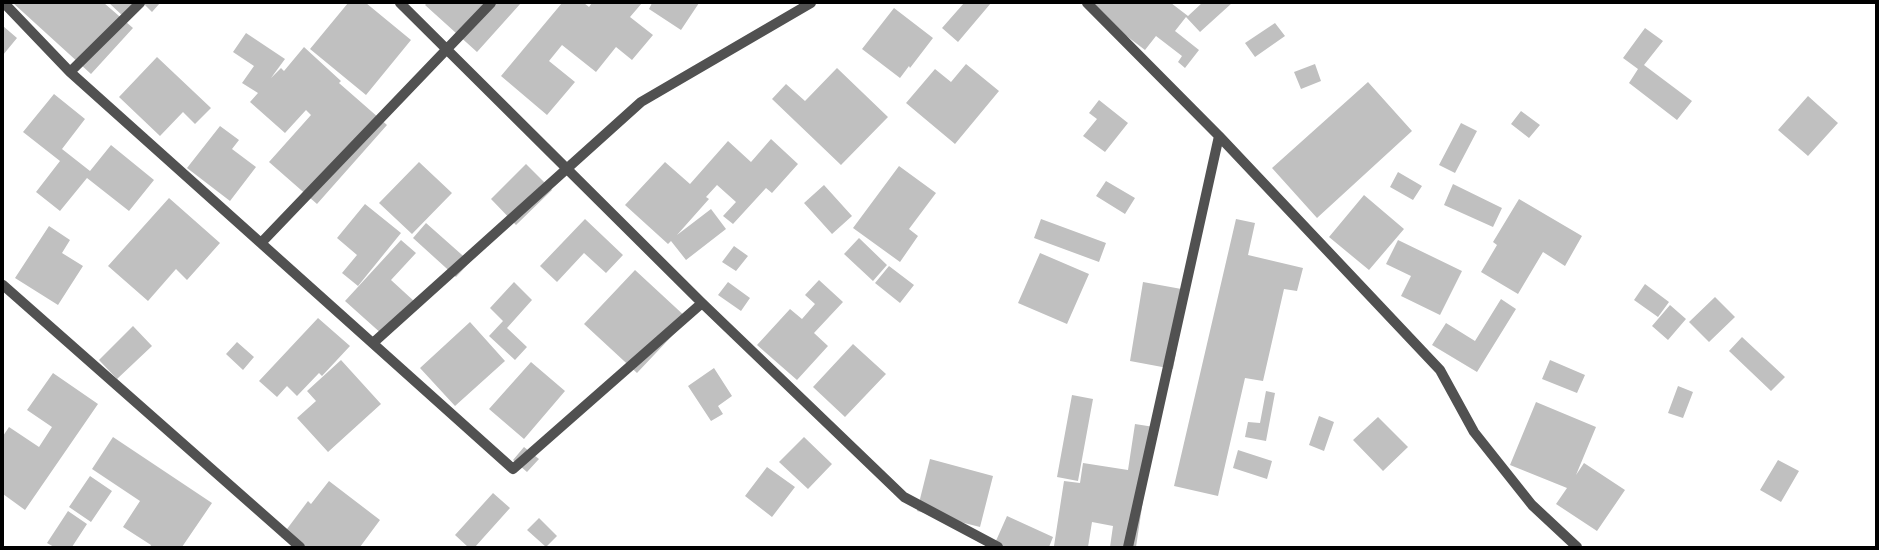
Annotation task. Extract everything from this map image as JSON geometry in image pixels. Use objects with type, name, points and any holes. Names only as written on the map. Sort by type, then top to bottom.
[{"type":"street","points":[[4,3],[70,72],[513,469],[702,303]]},
{"type":"street","points":[[70,72],[140,3]]},
{"type":"street","points":[[400,3],[568,168],[702,303],[904,497],[998,547]]},
{"type":"street","points":[[261,243],[447,48],[492,3]]},
{"type":"street","points":[[373,343],[641,102],[811,3]]},
{"type":"street","points":[[1087,3],[1219,136],[1440,370],[1474,432],[1532,505],[1577,547]]},
{"type":"street","points":[[1128,547],[1219,136]]},
{"type":"street","points":[[3,285],[300,547]]},
{"type":"building","points":[[13,3],[104,3],[133,28],[91,74]]},
{"type":"building","points":[[109,3],[137,3],[124,17]]},
{"type":"building","points":[[143,3],[160,3],[152,12]]},
{"type":"building","points":[[348,3],[366,3],[411,40],[366,95],[310,49]]},
{"type":"building","points":[[427,3],[521,3],[477,52],[425,5]]},
{"type":"building","points":[[562,3],[584,3],[589,7],[592,3],[642,3],[630,17],[653,35],[632,60],[616,47],[596,72],[562,45],[549,61],[575,82],[547,115],[501,76]]},
{"type":"building","points":[[652,3],[699,3],[681,30],[649,9]]},
{"type":"building","points":[[964,3],[991,3],[958,42],[942,28]]},
{"type":"building","points":[[1095,3],[1171,3],[1188,16],[1202,3],[1232,3],[1200,32],[1186,17],[1175,31],[1199,50],[1185,68],[1178,62],[1182,56],[1156,36],[1145,50],[1091,9]]},
{"type":"building","points":[[894,8],[933,38],[910,68],[909,66],[900,78],[862,49]]},
{"type":"building","points":[[1275,23],[1285,36],[1255,57],[1245,43]]},
{"type":"building","points":[[3,26],[17,38],[3,55]]},
{"type":"building","points":[[1645,28],[1663,41],[1644,65],[1692,101],[1677,120],[1629,83],[1638,69],[1623,58]]},
{"type":"building","points":[[246,33],[285,59],[271,78],[281,68],[284,71],[304,47],[341,81],[339,83],[387,125],[317,204],[269,162],[311,115],[306,110],[285,133],[250,102],[258,93],[242,83],[254,66],[233,52]]},
{"type":"building","points":[[157,57],[211,108],[195,124],[183,112],[160,136],[119,97]]},
{"type":"building","points":[[966,64],[999,91],[955,144],[906,103],[935,69],[951,82]]},
{"type":"building","points":[[1315,64],[1321,81],[1301,89],[1294,72]]},
{"type":"building","points":[[837,68],[888,117],[841,165],[772,99],[786,84],[805,101]]},
{"type":"building","points":[[1368,82],[1412,131],[1317,218],[1272,168]]},
{"type":"building","points":[[54,94],[85,119],[62,149],[90,171],[111,145],[154,180],[129,211],[87,178],[60,211],[36,192],[60,161],[23,132]]},
{"type":"building","points":[[1808,96],[1838,123],[1808,156],[1778,130]]},
{"type":"building","points":[[1099,100],[1128,123],[1105,152],[1083,136],[1097,119],[1089,113]]},
{"type":"building","points":[[1521,111],[1540,125],[1529,138],[1511,124]]},
{"type":"building","points":[[1461,123],[1477,131],[1455,173],[1439,165]]},
{"type":"building","points":[[220,126],[239,140],[232,149],[256,167],[230,201],[187,168]]},
{"type":"building","points":[[771,139],[798,164],[772,193],[766,188],[733,224],[723,216],[736,202],[717,185],[706,197],[709,199],[677,235],[711,209],[726,229],[686,260],[671,241],[668,244],[625,205],[665,162],[690,184],[728,141],[751,162]]},
{"type":"building","points":[[419,162],[452,193],[412,234],[379,203]]},
{"type":"building","points":[[526,164],[552,190],[516,225],[491,199]]},
{"type":"building","points":[[899,166],[936,193],[909,229],[918,236],[900,262],[853,228]]},
{"type":"building","points":[[1398,172],[1422,186],[1413,200],[1390,187]]},
{"type":"building","points":[[1106,181],[1135,198],[1125,214],[1096,196]]},
{"type":"building","points":[[1453,184],[1502,208],[1493,227],[1444,205]]},
{"type":"building","points":[[824,185],[852,216],[832,234],[804,203]]},
{"type":"building","points":[[1364,195],[1404,229],[1369,270],[1329,237]]},
{"type":"building","points":[[169,198],[220,243],[187,280],[176,269],[148,301],[108,266]]},
{"type":"building","points":[[1519,199],[1582,236],[1565,266],[1543,252],[1518,294],[1481,272],[1497,245],[1493,242]]},
{"type":"building","points":[[365,204],[401,233],[358,286],[342,273],[357,255],[337,238]]},
{"type":"building","points":[[585,219],[623,255],[606,273],[584,253],[557,282],[540,266]]},
{"type":"building","points":[[1041,219],[1106,243],[1099,262],[1034,238]]},
{"type":"building","points":[[1236,219],[1255,223],[1248,255],[1303,268],[1297,291],[1284,289],[1263,381],[1245,378],[1218,496],[1174,486]]},
{"type":"building","points":[[426,223],[470,262],[456,277],[413,238]]},
{"type":"building","points":[[49,226],[70,240],[62,253],[83,266],[58,305],[15,278]]},
{"type":"building","points":[[859,238],[887,265],[873,281],[844,254]]},
{"type":"building","points":[[401,240],[416,253],[391,280],[415,302],[383,335],[345,301]]},
{"type":"building","points":[[1398,240],[1462,271],[1440,315],[1401,296],[1411,276],[1386,264]]},
{"type":"building","points":[[734,246],[748,256],[736,271],[722,262]]},
{"type":"building","points":[[1040,253],[1089,274],[1067,324],[1018,303]]},
{"type":"building","points":[[889,266],[914,285],[900,303],[875,283]]},
{"type":"building","points":[[635,270],[688,319],[637,373],[584,324]]},
{"type":"building","points":[[819,280],[843,302],[814,333],[828,346],[797,380],[757,345],[790,309],[802,319],[815,304],[805,295]]},
{"type":"building","points":[[514,282],[532,300],[507,328],[527,347],[515,360],[489,336],[503,321],[490,308]]},
{"type":"building","points":[[728,282],[750,298],[741,311],[718,295]]},
{"type":"building","points":[[1143,282],[1187,290],[1173,369],[1130,361]]},
{"type":"building","points":[[1645,284],[1669,302],[1658,317],[1634,300]]},
{"type":"building","points":[[1715,297],[1735,317],[1709,342],[1689,322]]},
{"type":"building","points":[[1501,299],[1516,309],[1477,372],[1432,345],[1446,323],[1475,341]]},
{"type":"building","points":[[1670,305],[1686,319],[1668,340],[1652,326]]},
{"type":"building","points":[[318,318],[350,346],[322,376],[319,373],[297,396],[287,386],[277,397],[259,381]]},
{"type":"building","points":[[470,322],[505,361],[455,406],[420,368]]},
{"type":"building","points":[[133,326],[152,346],[117,379],[99,360]]},
{"type":"building","points":[[1742,337],[1785,377],[1771,391],[1729,351]]},
{"type":"building","points":[[237,342],[254,357],[243,370],[226,354]]},
{"type":"building","points":[[853,344],[886,374],[845,417],[813,387]]},
{"type":"building","points":[[341,360],[381,404],[328,452],[297,418],[316,401],[307,391]]},
{"type":"building","points":[[1550,360],[1585,375],[1577,393],[1542,379]]},
{"type":"building","points":[[531,362],[565,391],[524,439],[489,409]]},
{"type":"building","points":[[714,368],[732,396],[718,406],[723,414],[711,421],[688,386]]},
{"type":"building","points":[[53,373],[98,404],[25,510],[3,494],[3,436],[9,427],[39,447],[52,427],[27,410]]},
{"type":"building","points":[[1678,386],[1693,392],[1683,418],[1668,413]]},
{"type":"building","points":[[1266,391],[1275,393],[1266,441],[1245,437],[1248,422],[1260,423]]},
{"type":"building","points":[[1072,395],[1093,399],[1078,481],[1057,477]]},
{"type":"building","points":[[1536,402],[1596,427],[1576,475],[1584,463],[1625,490],[1597,531],[1556,504],[1567,488],[1510,465]]},
{"type":"building","points":[[1319,416],[1334,422],[1324,451],[1309,445]]},
{"type":"building","points":[[1378,417],[1408,447],[1383,471],[1353,440]]},
{"type":"building","points":[[1135,424],[1154,427],[1136,547],[1110,547],[1113,526],[1092,522],[1088,547],[1054,546],[1064,481],[1080,483],[1083,463],[1128,470]]},
{"type":"building","points":[[113,437],[212,503],[182,547],[150,547],[151,545],[123,527],[140,501],[92,469]]},
{"type":"building","points":[[804,437],[832,464],[808,489],[779,462]]},
{"type":"building","points":[[524,447],[539,459],[527,472],[513,460]]},
{"type":"building","points":[[1238,450],[1272,461],[1267,479],[1233,468]]},
{"type":"building","points":[[930,459],[993,476],[980,527],[917,511]]},
{"type":"building","points":[[1778,460],[1799,471],[1781,502],[1760,490]]},
{"type":"building","points":[[767,467],[795,487],[772,517],[745,496]]},
{"type":"building","points":[[90,476],[112,491],[91,522],[69,507]]},
{"type":"building","points":[[329,481],[380,520],[360,547],[295,547],[281,537],[308,501],[311,504]]},
{"type":"building","points":[[493,493],[510,508],[475,547],[468,547],[455,535]]},
{"type":"building","points":[[68,511],[87,524],[72,547],[54,547],[47,543]]},
{"type":"building","points":[[1007,516],[1053,537],[1049,547],[1004,547],[995,543]]},
{"type":"building","points":[[539,518],[557,536],[546,547],[527,530]]}]
